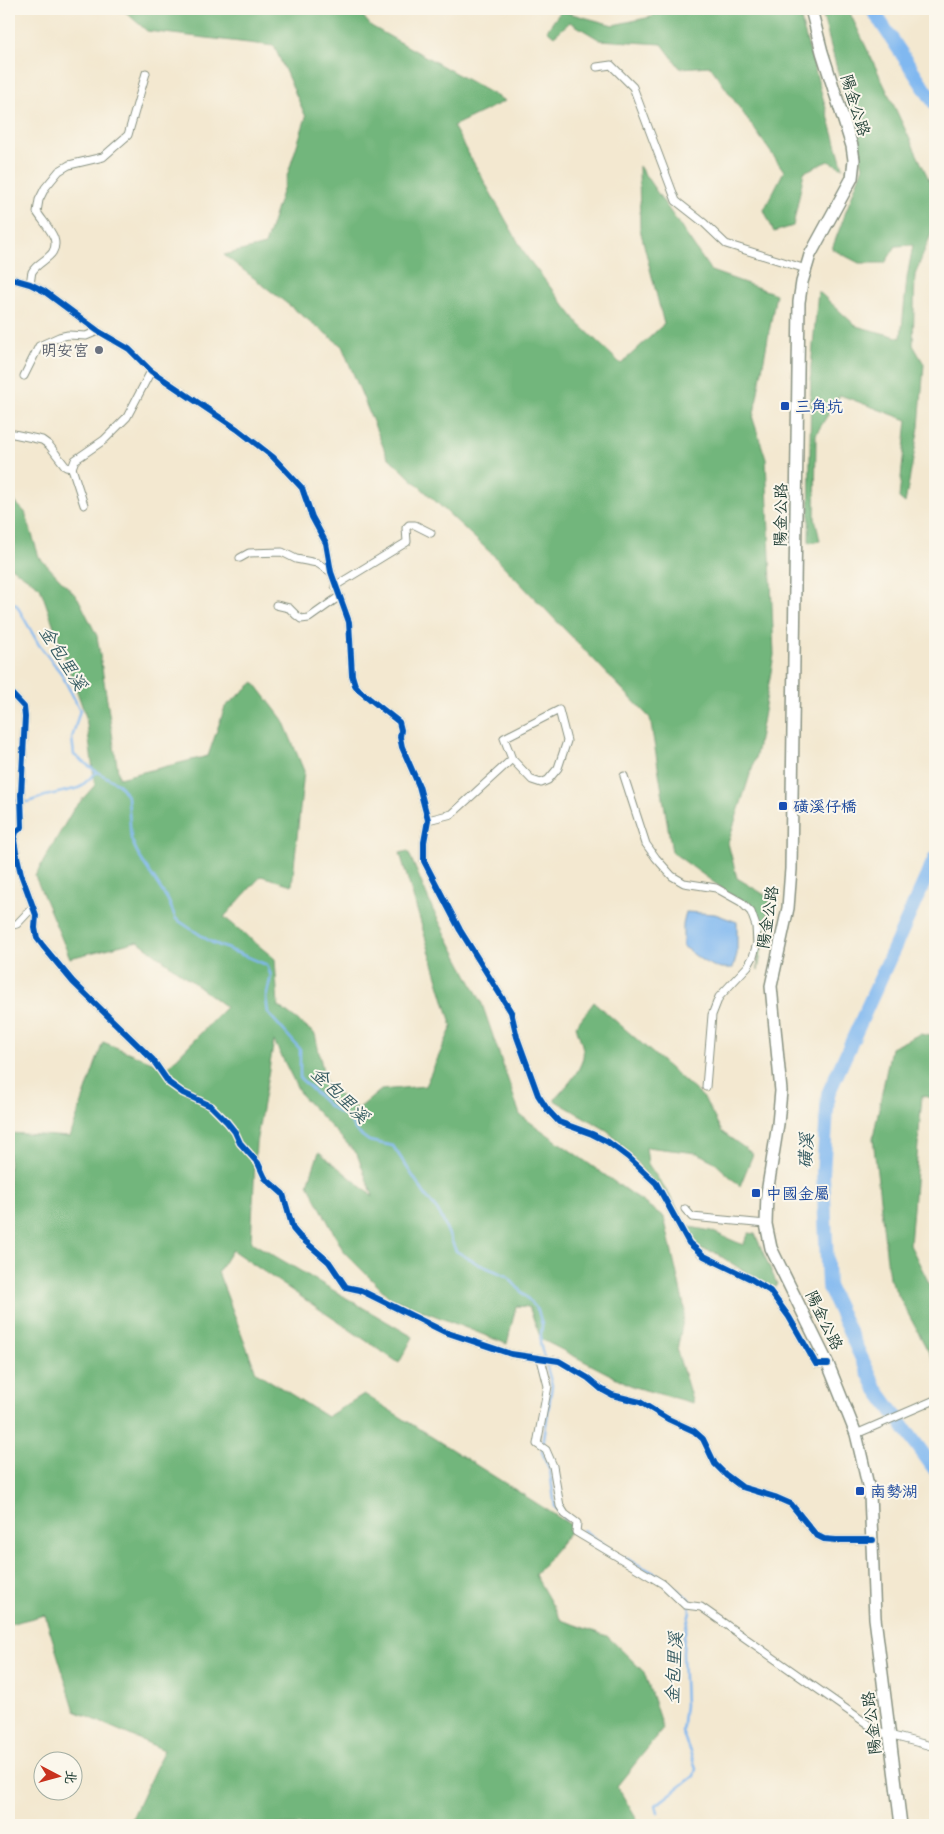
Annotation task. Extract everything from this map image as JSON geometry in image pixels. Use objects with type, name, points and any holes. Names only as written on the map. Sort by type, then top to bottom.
[{"type":"main road","name":"陽金公路","points":[[812,9],[822,52],[852,146],[854,160],[852,178],[810,255],[800,302],[791,869],[788,908],[771,986],[781,1092],[767,1193],[766,1224],[771,1248],[828,1364],[856,1434],[870,1494],[875,1618],[900,1825]]},
{"type":"street","points":[[597,66],[611,66],[633,87],[676,201],[704,223],[726,244],[806,269]]},
{"type":"street","points":[[30,284],[32,273],[36,267],[50,257],[54,248],[54,239],[37,212],[39,200],[45,188],[65,166],[103,158],[128,135],[146,73]]},
{"type":"street","points":[[9,278],[30,284],[44,291],[98,331],[129,349],[152,371],[266,451],[302,488],[312,517],[326,543],[335,586],[349,622],[352,674],[355,685],[399,722],[402,747],[420,786],[428,820],[424,842],[424,861],[460,930],[511,1012],[516,1037],[538,1095],[559,1122],[567,1127],[592,1134],[608,1142],[650,1176],[656,1183],[689,1242],[696,1250],[751,1279],[770,1292],[789,1317],[816,1364],[828,1364]]},
{"type":"street","points":[[24,376],[39,346],[60,337],[68,335],[86,336],[98,331]]},
{"type":"street","points":[[84,506],[72,468],[75,460],[104,440],[127,417],[152,371]]},
{"type":"street","points":[[9,433],[42,440],[49,445],[66,467],[72,468]]},
{"type":"street","points":[[335,586],[407,542],[406,528],[409,524],[431,533]]},
{"type":"street","points":[[240,558],[249,553],[282,552],[296,559],[317,563],[331,572]]},
{"type":"street","points":[[276,605],[290,608],[301,619],[309,618],[340,596]]},
{"type":"street","points":[[9,691],[24,707],[21,795],[22,827],[16,832],[14,840],[21,874],[36,915],[35,928],[37,938],[73,982],[153,1060],[169,1083],[183,1093],[211,1106],[227,1122],[235,1132],[240,1143],[258,1163],[265,1178],[283,1194],[293,1229],[329,1262],[346,1287],[360,1290],[445,1332],[511,1354],[559,1361],[612,1395],[640,1402],[668,1419],[694,1431],[703,1438],[715,1464],[726,1475],[742,1487],[791,1504],[816,1535],[836,1540],[873,1540]]},
{"type":"street","points":[[559,710],[568,741],[558,768],[548,780],[541,782],[532,780],[512,759],[504,738],[559,710]]},
{"type":"street","points":[[428,820],[452,814],[512,759]]},
{"type":"street","points":[[624,776],[646,844],[656,858],[672,876],[684,883],[716,888],[741,902],[751,912],[756,926],[757,943],[753,957],[748,966],[718,997],[712,1015],[706,1087]]},
{"type":"street","points":[[9,926],[17,924],[33,907]]},
{"type":"street","points":[[685,1209],[692,1217],[766,1224]]},
{"type":"street","points":[[541,1358],[548,1386],[538,1444],[552,1466],[560,1506],[565,1514],[577,1523],[576,1532],[663,1584],[685,1605],[701,1607],[876,1730],[935,1746]]},
{"type":"street","points":[[856,1434],[935,1400]]},
{"type":"green space","points":[[122,9],[357,9],[371,26],[505,101],[453,126],[526,256],[579,324],[621,364],[664,324],[640,229],[639,166],[711,271],[776,294],[753,419],[766,459],[774,655],[756,756],[728,843],[737,878],[770,898],[758,971],[757,914],[672,852],[650,718],[493,555],[387,456],[342,346],[224,255],[265,245],[306,117],[274,46],[147,31]]},
{"type":"green space","points":[[660,9],[799,9],[843,168],[828,161],[804,172],[793,226],[774,232],[764,210],[784,171],[710,66],[680,68],[662,44],[600,40],[570,22],[554,36],[547,30],[561,11],[613,25],[651,17]]},
{"type":"green space","points":[[821,9],[848,9],[933,188],[933,229],[915,275],[913,345],[924,364],[919,427],[905,503],[899,498],[907,420],[840,395],[816,434],[815,518],[820,541],[809,543],[811,367],[818,291],[856,326],[901,338],[907,278],[913,245],[896,246],[885,263],[859,263],[832,249],[863,166]]},
{"type":"green space","points":[[9,496],[25,512],[39,557],[78,598],[97,636],[119,778],[208,756],[225,707],[254,682],[283,720],[304,771],[292,885],[261,876],[224,917],[275,959],[278,1006],[315,1034],[326,1085],[358,1109],[381,1090],[425,1086],[452,1027],[400,853],[408,851],[433,910],[481,1001],[520,1115],[664,1217],[685,1310],[677,1351],[693,1403],[634,1387],[541,1339],[529,1307],[516,1306],[507,1344],[390,1298],[344,1252],[308,1184],[319,1152],[373,1196],[357,1154],[301,1095],[274,1041],[256,1143],[251,1242],[413,1337],[399,1363],[232,1250],[218,1272],[256,1372],[327,1417],[364,1394],[574,1527],[535,1575],[561,1620],[607,1636],[644,1672],[663,1729],[617,1786],[640,1825],[129,1825],[164,1750],[75,1711],[45,1615],[9,1624],[9,1133],[70,1137],[103,1042],[167,1068],[226,1007],[138,941],[70,958],[35,876],[73,810],[95,785],[86,717],[40,587],[9,566]]},
{"type":"green space","points":[[594,1002],[704,1098],[722,1132],[753,1154],[740,1186],[713,1161],[697,1153],[646,1147],[648,1164],[674,1202],[685,1226],[711,1231],[743,1245],[749,1233],[755,1234],[777,1284],[774,1289],[714,1252],[697,1248],[638,1164],[608,1131],[554,1100],[579,1069],[583,1050],[576,1026]]},
{"type":"green space","points":[[920,1034],[935,1037],[935,1100],[922,1095],[910,1245],[935,1295],[935,1364],[889,1278],[873,1138],[891,1048]]},
{"type":"water","points":[[686,912],[715,914],[737,922],[737,954],[733,968],[718,967],[706,963],[683,946],[683,925]]},
{"type":"waterway","name":"磺溪","points":[[872,9],[935,104]]},
{"type":"waterway","name":"金包里溪","points":[[9,602],[16,604],[39,645],[61,673],[80,710],[72,738],[74,755],[97,772],[119,784],[128,798],[131,839],[139,856],[168,900],[176,919],[211,942],[267,965],[271,976],[266,998],[268,1013],[300,1049],[300,1078],[330,1107],[348,1118],[357,1132],[369,1141],[393,1146],[440,1214],[456,1251],[478,1264],[507,1276],[538,1310],[542,1325],[540,1343],[552,1385],[542,1452],[550,1471],[555,1507],[566,1519]]},
{"type":"waterway","points":[[9,794],[12,800],[28,802],[79,788],[97,772]]},
{"type":"waterway","name":"磺溪","points":[[935,858],[828,1094],[823,1173],[828,1286],[875,1387],[935,1470]]},
{"type":"waterway","name":"金包里溪","points":[[583,1530],[610,1549]]},
{"type":"waterway","name":"金包里溪","points":[[624,1557],[658,1575],[689,1599],[690,1612],[684,1636],[683,1653],[685,1705],[682,1731],[696,1768],[694,1776],[656,1805],[658,1812]]},
{"type":"waterway","name":"金包里溪","points":[[662,1820],[665,1825]]},
{"type":"cycle path","points":[[9,278],[30,284],[44,291],[98,331],[129,349],[151,371],[237,429],[273,457],[302,488],[312,517],[326,543],[331,572],[349,622],[352,675],[355,685],[399,722],[402,747],[419,786],[428,820],[424,842],[424,861],[460,930],[511,1012],[517,1037],[538,1095],[559,1122],[608,1142],[628,1157],[656,1183],[689,1243],[704,1256],[751,1279],[770,1291],[789,1317],[816,1364],[828,1364]]},
{"type":"cycle path","points":[[9,691],[24,707],[21,795],[22,827],[16,832],[14,840],[21,874],[36,915],[35,928],[37,938],[73,982],[153,1060],[169,1083],[183,1093],[211,1106],[227,1122],[235,1132],[240,1143],[258,1163],[265,1178],[283,1194],[293,1229],[329,1262],[346,1287],[360,1290],[445,1332],[511,1354],[559,1361],[612,1395],[640,1402],[668,1419],[694,1431],[703,1439],[715,1464],[726,1475],[742,1487],[791,1504],[816,1535],[824,1539],[873,1540]]},
{"type":"place","name":"明安宮","points":[[99,350]]},
{"type":"place","name":"三角坑","points":[[785,406]]},
{"type":"place","name":"磺溪仔橋","points":[[783,806]]},
{"type":"place","name":"中國金屬","points":[[756,1193]]},
{"type":"place","name":"南勢湖","points":[[860,1491]]}]
